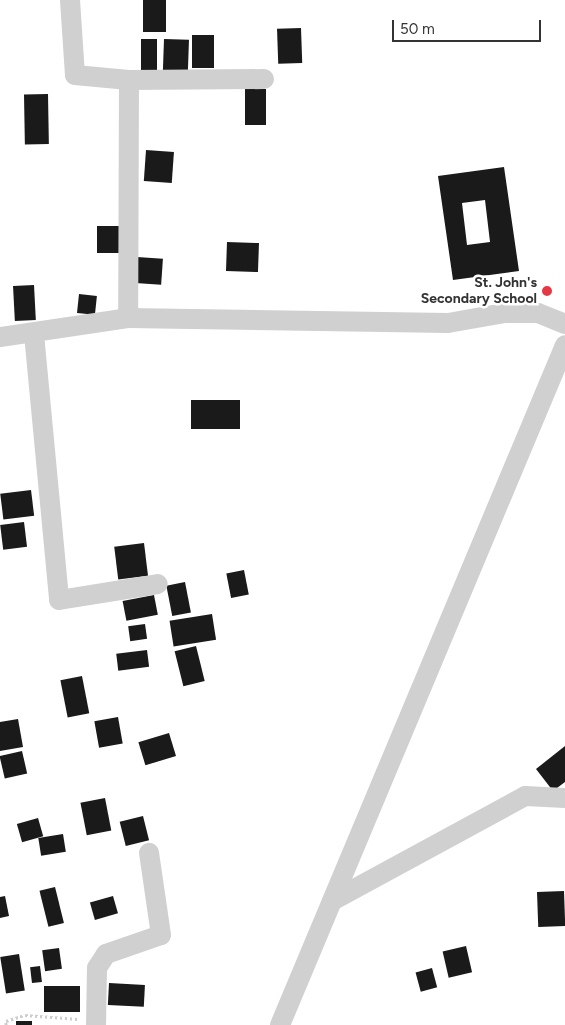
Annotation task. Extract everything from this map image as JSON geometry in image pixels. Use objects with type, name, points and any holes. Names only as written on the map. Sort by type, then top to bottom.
[{"type":"street","points":[[70,0],[75,74],[129,80],[264,79]]},
{"type":"street","points":[[128,318],[129,80]]},
{"type":"street","points":[[0,337],[34,334],[128,318],[448,323],[505,313],[538,313],[565,324]]},
{"type":"street","points":[[34,334],[60,600],[158,584]]},
{"type":"street","points":[[280,1025],[565,346]]},
{"type":"street","points":[[332,901],[525,796],[565,798]]},
{"type":"street","points":[[96,1023],[97,968],[106,954],[161,935],[149,853]]},
{"type":"path","points":[[6,1025],[6,1021],[25,1015],[96,1023]]},
{"type":"building","points":[[143,0],[166,0],[166,32],[143,32]]},
{"type":"building","points":[[301,28],[302,63],[278,64],[277,29]]},
{"type":"building","points":[[192,35],[214,35],[214,68],[192,68]]},
{"type":"building","points":[[141,39],[157,39],[157,72],[141,72]]},
{"type":"building","points":[[164,39],[189,40],[188,73],[163,72]]},
{"type":"building","points":[[245,89],[266,89],[266,125],[245,125]]},
{"type":"building","points":[[24,94],[48,94],[49,144],[25,144]]},
{"type":"building","points":[[146,150],[174,152],[172,183],[144,181]]},
{"type":"building","points":[[504,167],[519,271],[453,280],[438,176]],"holes":[[[485,200],[490,242],[467,245],[462,203]]]},
{"type":"building","points":[[97,226],[120,226],[120,253],[97,253]]},
{"type":"building","points":[[227,242],[259,243],[258,272],[226,271]]},
{"type":"building","points":[[137,257],[163,259],[161,285],[135,283]]},
{"type":"building","points":[[34,285],[36,320],[15,321],[13,286]]},
{"type":"building","points":[[79,294],[97,296],[95,315],[77,313]]},
{"type":"building","points":[[191,400],[240,400],[240,429],[191,429]]},
{"type":"building","points":[[31,490],[34,516],[3,520],[0,494]]},
{"type":"building","points":[[24,522],[27,547],[3,550],[0,525]]},
{"type":"building","points":[[144,543],[148,576],[118,579],[114,547]]},
{"type":"building","points":[[244,570],[249,595],[231,598],[226,573]]},
{"type":"building","points":[[185,582],[191,612],[172,616],[166,586]]},
{"type":"building","points":[[154,595],[158,615],[126,621],[123,601]]},
{"type":"building","points":[[212,614],[216,640],[174,646],[170,621]]},
{"type":"building","points":[[145,624],[147,639],[130,641],[128,626]]},
{"type":"building","points":[[196,646],[205,681],[183,686],[175,651]]},
{"type":"building","points":[[147,650],[149,667],[118,671],[116,654]]},
{"type":"building","points":[[82,676],[89,713],[68,717],[60,680]]},
{"type":"building","points":[[118,717],[123,744],[99,748],[94,721]]},
{"type":"building","points":[[18,719],[23,747],[0,751],[0,722]]},
{"type":"building","points":[[169,733],[176,756],[145,765],[138,742]]},
{"type":"building","points":[[565,746],[565,782],[553,791],[536,769]]},
{"type":"building","points":[[22,751],[27,773],[5,779],[0,756]]},
{"type":"building","points":[[105,798],[111,830],[87,835],[80,803]]},
{"type":"building","points":[[143,816],[149,840],[126,846],[120,822]]},
{"type":"building","points":[[38,818],[43,836],[22,842],[17,824]]},
{"type":"building","points":[[63,834],[66,852],[41,856],[38,838]]},
{"type":"building","points":[[55,887],[64,923],[48,927],[39,891]]},
{"type":"building","points":[[564,891],[565,926],[538,927],[537,892]]},
{"type":"building","points":[[5,896],[9,916],[0,918],[0,897]]},
{"type":"building","points":[[113,896],[118,913],[95,920],[90,903]]},
{"type":"building","points":[[466,946],[472,972],[449,978],[443,951]]},
{"type":"building","points":[[59,948],[62,969],[45,971],[42,950]]},
{"type":"building","points":[[19,954],[25,991],[6,994],[0,957]]},
{"type":"building","points":[[40,966],[42,982],[32,983],[30,967]]},
{"type":"building","points":[[432,968],[437,987],[421,992],[416,972]]},
{"type":"building","points":[[109,983],[145,985],[144,1007],[108,1005]]},
{"type":"building","points":[[44,986],[80,986],[80,1012],[44,1012]]},
{"type":"building","points":[[16,1021],[32,1021],[32,1025],[16,1025]]},
{"type":"place","name":"St. John's Secondary School","points":[[547,291]]}]
